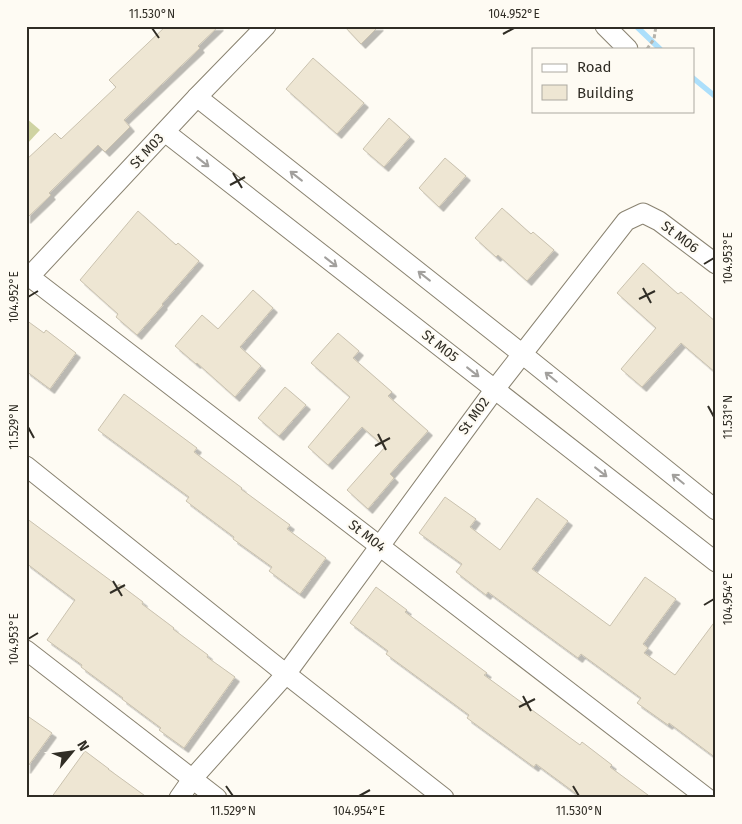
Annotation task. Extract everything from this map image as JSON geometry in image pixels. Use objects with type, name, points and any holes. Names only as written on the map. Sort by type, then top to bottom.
[{"type":"street","name":"St M03","points":[[28,275],[266,26]]},
{"type":"street","points":[[605,26],[627,48]]},
{"type":"street","points":[[197,97],[716,510]]},
{"type":"street","name":"St M05","points":[[165,132],[716,562]]},
{"type":"street","name":"St M02","points":[[179,798],[193,778],[286,674],[521,353],[626,221],[642,213]]},
{"type":"street","name":"St M06","points":[[642,213],[659,221],[716,264]]},
{"type":"street","name":"St M04","points":[[28,275],[707,798]]},
{"type":"street","points":[[26,466],[444,798]]},
{"type":"street","points":[[26,650],[218,798]]},
{"type":"path","points":[[648,48],[654,39],[656,26]]},
{"type":"green space","points":[[26,118],[40,130],[26,145]]},
{"type":"building","points":[[166,26],[219,26],[198,46],[200,48],[124,120],[130,127],[105,152],[98,145],[49,193],[51,195],[26,219],[26,160],[55,133],[61,139],[116,87],[109,80]]},
{"type":"building","points":[[344,26],[379,26],[361,44]]},
{"type":"building","points":[[313,58],[364,103],[337,134],[286,89]]},
{"type":"building","points":[[389,118],[410,137],[384,167],[363,149]]},
{"type":"building","points":[[445,158],[466,176],[439,207],[419,188]]},
{"type":"building","points":[[502,208],[531,234],[533,232],[554,250],[527,281],[498,255],[496,257],[475,238]]},
{"type":"building","points":[[138,211],[176,245],[178,243],[199,261],[137,335],[116,317],[118,314],[80,280]]},
{"type":"building","points":[[643,263],[678,294],[681,292],[716,322],[716,373],[681,343],[642,387],[621,369],[656,328],[617,293]]},
{"type":"building","points":[[253,290],[273,308],[240,347],[261,366],[235,397],[175,346],[202,315],[218,329]]},
{"type":"building","points":[[26,320],[44,333],[46,330],[76,353],[50,389],[26,371]]},
{"type":"building","points":[[338,333],[359,351],[353,358],[392,392],[388,396],[428,431],[390,474],[394,478],[368,509],[347,490],[385,447],[362,427],[328,465],[308,447],[350,397],[311,363]]},
{"type":"building","points":[[285,387],[306,405],[279,436],[258,418]]},
{"type":"building","points":[[124,394],[197,448],[194,452],[290,525],[287,529],[326,558],[300,594],[269,571],[272,567],[233,539],[234,537],[186,501],[189,497],[98,430]]},
{"type":"building","points":[[445,497],[476,519],[470,527],[500,550],[537,498],[568,521],[532,569],[610,626],[645,577],[676,599],[643,644],[648,648],[644,653],[675,675],[716,620],[716,758],[669,723],[668,725],[637,703],[641,698],[581,654],[578,658],[488,592],[486,595],[456,572],[462,564],[419,533]]},
{"type":"building","points":[[26,518],[118,586],[119,584],[143,602],[142,604],[208,655],[207,657],[235,677],[184,748],[159,730],[161,728],[123,698],[81,667],[82,665],[47,640],[75,600],[26,563]]},
{"type":"building","points":[[376,587],[407,610],[405,612],[487,673],[484,675],[580,745],[582,742],[612,765],[610,767],[652,798],[582,798],[536,764],[534,767],[467,718],[469,715],[386,654],[388,651],[350,623]]},
{"type":"building","points":[[26,715],[52,733],[26,769]]},
{"type":"building","points":[[85,751],[108,769],[148,798],[51,798]]},
{"type":"waterway","points":[[636,26],[659,48]]},
{"type":"waterway","points":[[694,79],[716,97]]}]
